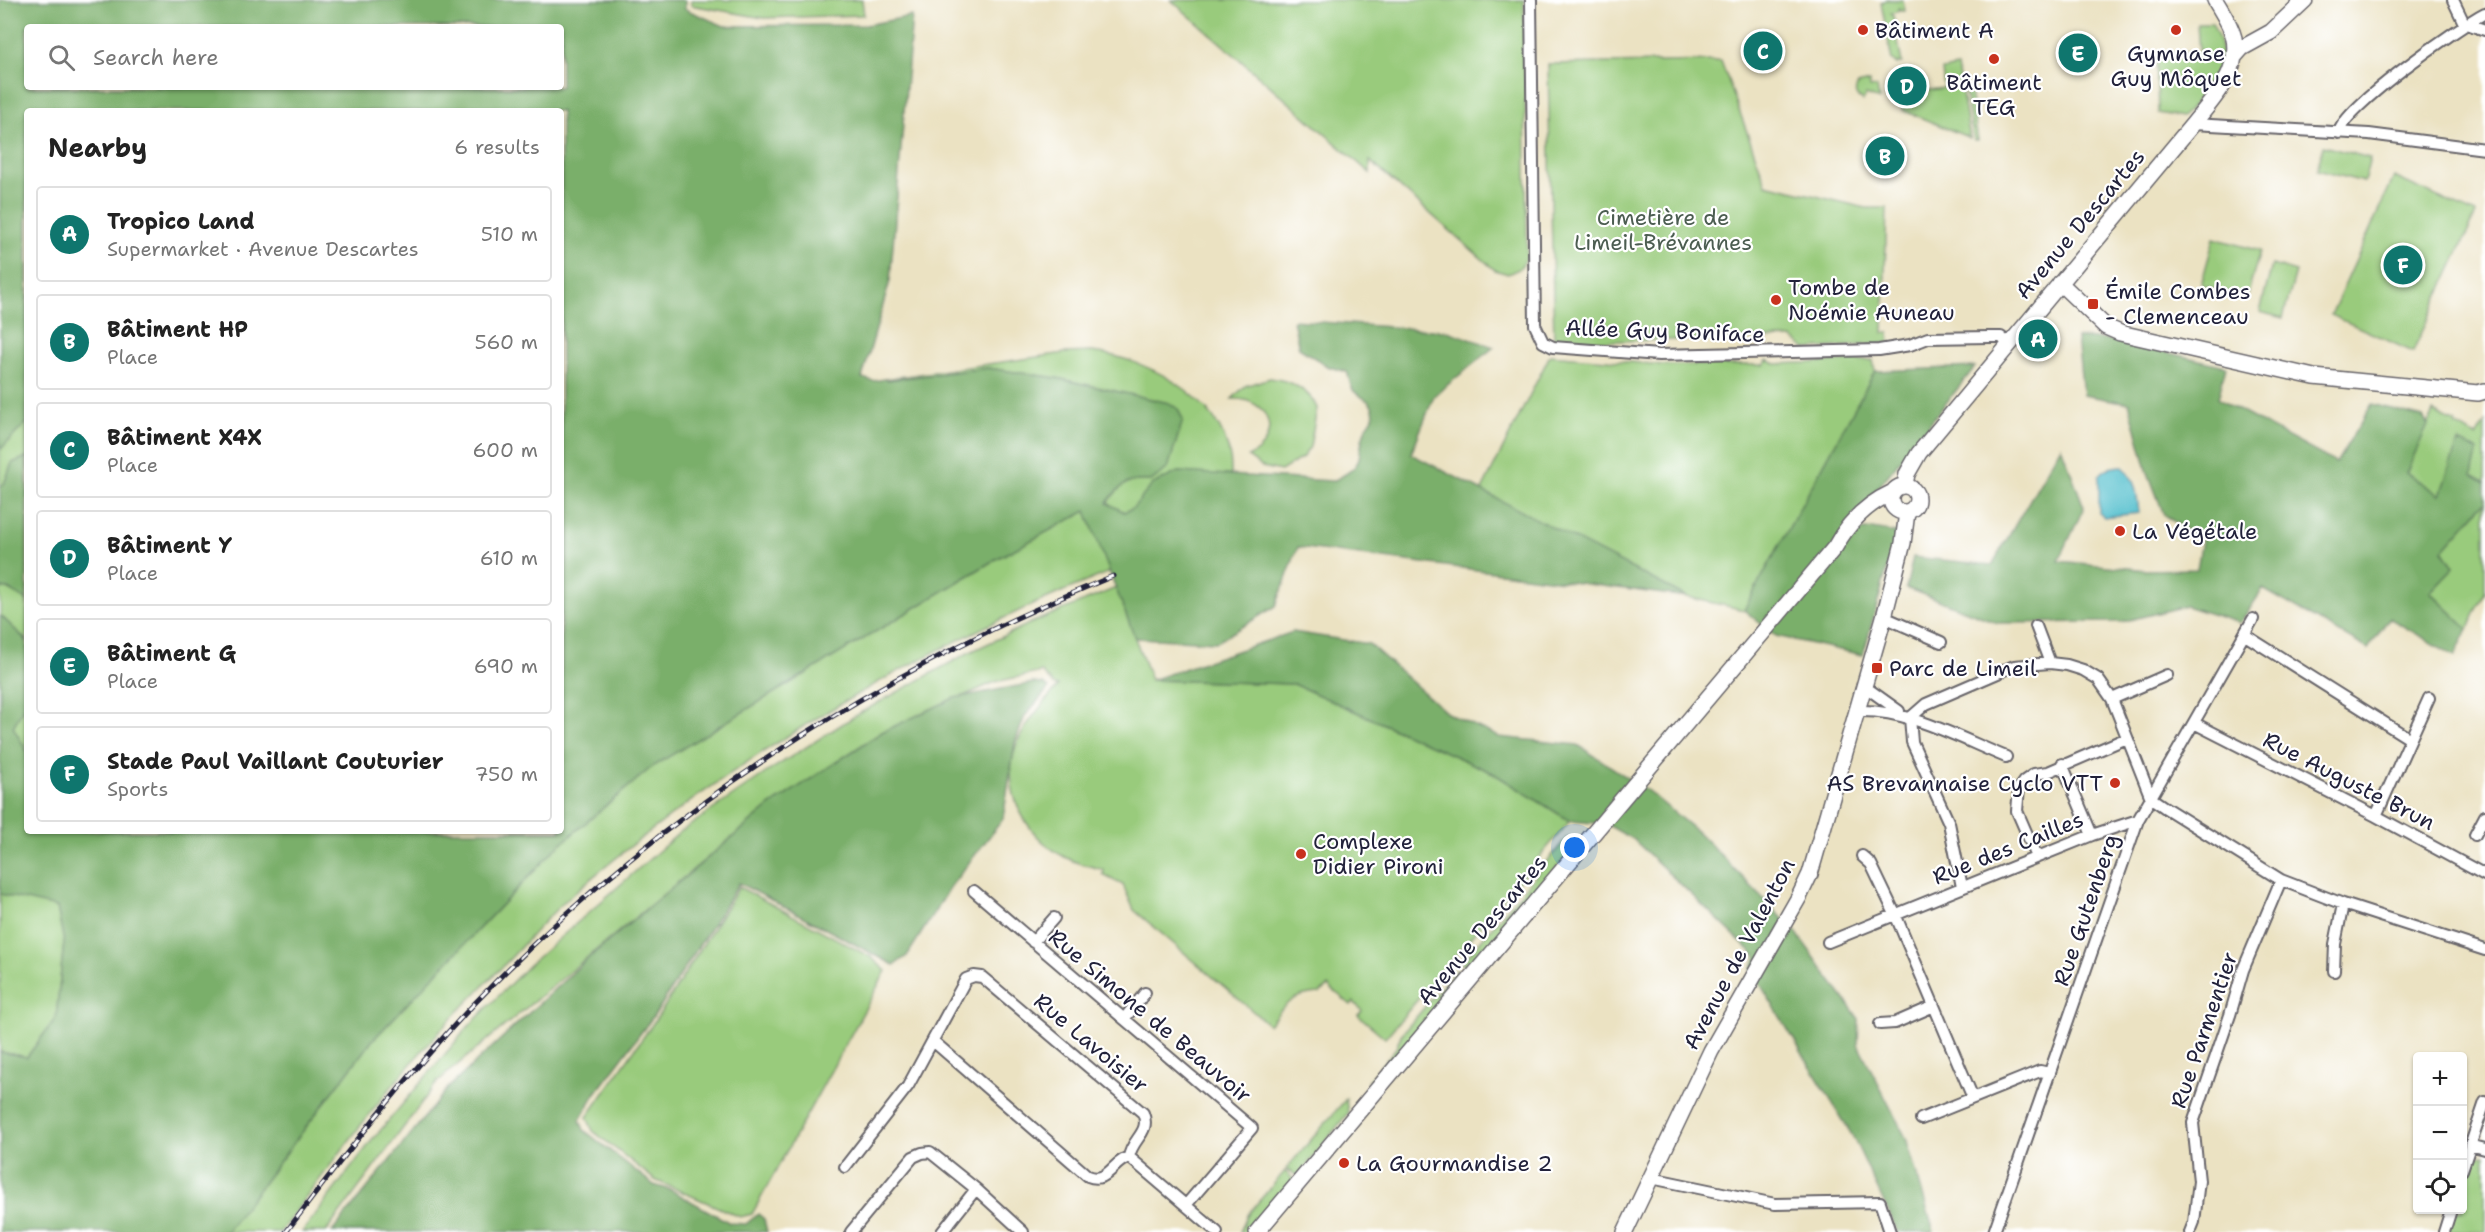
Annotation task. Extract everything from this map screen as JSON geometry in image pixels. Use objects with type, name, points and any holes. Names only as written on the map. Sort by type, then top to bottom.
[{"type":"main road","points":[[2215,0],[2237,48]]},
{"type":"main road","points":[[2222,0],[2239,31],[2237,48]]},
{"type":"main road","points":[[2237,48],[2265,37],[2305,0]]},
{"type":"main road","name":"Avenue Descartes","points":[[1257,1232],[1867,507],[1896,495],[1919,453],[2206,109],[2227,80],[2237,48]]},
{"type":"main road","points":[[2060,283],[2106,327],[2120,333],[2314,377],[2478,393],[2485,391]]},
{"type":"main road","points":[[1912,488],[1917,495],[1916,504],[1907,512],[1898,511],[1896,495],[1912,488]]},
{"type":"main road","name":"Avenue de Valenton","points":[[1625,1232],[1711,1051],[1810,874],[1884,617],[1903,543],[1907,512]]},
{"type":"street","name":"Allée Guy Boniface","points":[[1531,0],[1535,326],[1543,342],[1553,347],[1659,355],[1879,350],[1910,345],[1928,338],[1990,337],[2001,338],[2008,344]]},
{"type":"street","points":[[2453,0],[2464,23],[2485,30]]},
{"type":"street","points":[[2339,133],[2339,127],[2358,106],[2464,23],[2485,13]]},
{"type":"street","points":[[2193,124],[2406,137],[2485,149]]},
{"type":"street","points":[[1884,617],[1941,642]]},
{"type":"street","name":"Rue Gutenberg","points":[[1994,1232],[2138,820],[2237,643],[2245,635],[2253,619]]},
{"type":"street","points":[[2036,626],[2050,663]]},
{"type":"street","points":[[2245,635],[2410,739]]},
{"type":"street","points":[[1910,718],[1926,704],[2014,666],[2050,663],[2067,665],[2090,674],[2112,699],[2151,798],[2281,880],[2343,904],[2485,950]]},
{"type":"street","points":[[2112,699],[2167,675]]},
{"type":"street","points":[[1864,686],[1910,718]]},
{"type":"street","points":[[2376,816],[2429,698]]},
{"type":"street","points":[[1857,711],[1880,710],[1910,718],[2006,757]]},
{"type":"street","points":[[1910,718],[1912,742],[1948,823],[1962,887]]},
{"type":"street","name":"Rue Auguste Brun","points":[[2194,723],[2376,816],[2485,875]]},
{"type":"street","points":[[2037,857],[2017,811],[2019,788],[2024,781],[2034,774],[2048,772],[2062,764],[2127,738]]},
{"type":"street","points":[[2062,764],[2092,835]]},
{"type":"street","points":[[2475,835],[2485,816]]},
{"type":"street","name":"Rue des Cailles","points":[[1828,942],[2092,835],[2138,820]]},
{"type":"street","points":[[1863,856],[1870,864],[1895,915],[1973,1098]]},
{"type":"street","name":"Rue Parmentier","points":[[2190,1232],[2194,1222],[2199,1181],[2193,1123],[2243,970],[2281,880]]},
{"type":"street","name":"Rue Simone de Beauvoir","points":[[974,891],[1251,1128],[1186,1205]]},
{"type":"street","points":[[2334,971],[2334,944],[2343,904]]},
{"type":"street","points":[[1033,942],[1054,918]]},
{"type":"street","name":"Rue Lavoisier","points":[[974,976],[982,977],[1143,1113],[1146,1122],[1144,1130],[1131,1147],[1129,1157],[1119,1160],[1105,1177],[1096,1179],[1088,1176],[933,1041],[966,980],[974,976]]},
{"type":"street","points":[[1124,1019],[1146,993]]},
{"type":"street","points":[[1880,1024],[1894,1023],[1934,1006]]},
{"type":"street","points":[[845,1167],[908,1086],[933,1041]]},
{"type":"street","points":[[1921,1119],[2040,1071],[2050,1073]]},
{"type":"street","points":[[2466,1160],[2485,1102]]},
{"type":"street","points":[[2470,1145],[2485,1149]]},
{"type":"street","points":[[851,1232],[913,1157],[930,1152],[976,1189],[1023,1232]]},
{"type":"street","points":[[1129,1157],[1217,1232]]},
{"type":"street","points":[[1650,1178],[1775,1204],[1880,1202],[1890,1232]]},
{"type":"street","points":[[942,1232],[976,1189]]},
{"type":"street","points":[[2444,1232],[2449,1214]]},
{"type":"green space","points":[[0,0],[685,0],[685,9],[724,26],[866,25],[912,16],[890,281],[862,378],[873,381],[888,380],[988,368],[1056,378],[1169,403],[1178,409],[1183,420],[1168,468],[1151,481],[1130,482],[1116,491],[1107,503],[1124,512],[1133,508],[1153,484],[1178,472],[1333,481],[1352,469],[1359,460],[1365,430],[1374,415],[1372,406],[1353,390],[1347,372],[1327,366],[1299,348],[1293,320],[1447,331],[1494,347],[1434,396],[1411,454],[1687,597],[1298,547],[1276,606],[1217,642],[1135,638],[1086,511],[996,559],[653,766],[556,848],[370,1043],[226,1232],[0,1232],[0,1052],[27,1057],[56,1018],[64,942],[57,907],[0,894],[0,615],[24,638],[24,707],[13,727],[24,747],[24,834],[564,834],[564,108],[24,108],[24,425],[0,450]]},
{"type":"green space","points":[[691,0],[862,0],[864,15],[763,18],[691,5]]},
{"type":"green space","points":[[1171,0],[1524,0],[1527,258],[1519,269],[1508,274],[1495,270],[1370,161],[1370,173]]},
{"type":"green space","points":[[1886,0],[1903,0],[1905,11],[1899,11],[1899,7],[1897,12],[1891,13],[1902,63],[1897,64],[1892,61],[1881,3]]},
{"type":"green space","points":[[2197,23],[2212,23],[2222,53],[2219,69],[2209,86],[2182,117],[2158,113],[2156,52],[2199,53]]},
{"type":"green space","name":"Cimetière de Limeil-Brévannes","points":[[1721,61],[1766,184],[1866,208],[1887,208],[1883,333],[1889,333],[1890,343],[1806,349],[1792,338],[1554,342],[1548,64]]},
{"type":"green space","points":[[1957,67],[1970,138],[1902,110],[1901,94],[1944,88],[1942,70]]},
{"type":"green space","points":[[1869,82],[1870,88],[1877,87],[1879,100],[1866,95],[1863,101],[1857,96],[1858,85]]},
{"type":"green space","points":[[1970,92],[1978,140],[1974,140],[1965,93]]},
{"type":"green space","points":[[2323,146],[2370,158],[2364,182],[2317,170]]},
{"type":"green space","points":[[2394,177],[2476,214],[2413,352],[2331,315]]},
{"type":"green space","points":[[2214,238],[2260,251],[2247,297],[2201,285]]},
{"type":"green space","points":[[2272,265],[2296,272],[2283,318],[2260,312]]},
{"type":"green space","points":[[2077,338],[2112,340],[2226,366],[2218,399],[2336,463],[2372,404],[2423,417],[2428,425],[2406,473],[2440,495],[2458,442],[2478,450],[2472,475],[2485,483],[2485,502],[2443,550],[2454,567],[2430,592],[2468,629],[2455,656],[2389,618],[2368,649],[2263,589],[2240,623],[2186,606],[2121,622],[1998,623],[1906,588],[1913,557],[1992,565],[2061,446],[2084,507],[2059,561],[2147,570],[2197,569],[2202,540],[2164,515],[2147,470],[2129,403],[2083,395]]},
{"type":"green space","points":[[1092,352],[1116,356],[1140,364],[1186,390],[1205,407],[1220,428],[1229,451],[1231,476],[1178,472],[1153,485],[1133,508],[1124,512],[1107,503],[1117,491],[1130,482],[1151,481],[1168,468],[1171,456],[1169,403],[1057,378],[988,368],[885,379],[1065,353]]},
{"type":"green space","points":[[1550,355],[1664,365],[1764,365],[1767,360],[1776,364],[1873,360],[1875,371],[1744,610],[1687,597],[1481,492]]},
{"type":"green space","points":[[1975,367],[1869,499],[1859,531],[1872,529],[1897,533],[1863,655],[1776,636],[1744,610],[1875,371]]},
{"type":"green space","points":[[1270,378],[1298,387],[1309,396],[1317,408],[1310,447],[1302,458],[1281,471],[1262,467],[1248,457],[1259,450],[1266,440],[1269,431],[1268,421],[1256,405],[1245,400],[1232,399],[1245,386]]},
{"type":"green space","points":[[2433,412],[2456,423],[2455,425],[2476,437],[2485,422],[2485,483],[2472,476],[2459,442],[2440,496],[2406,472]]},
{"type":"green space","points":[[24,425],[24,458],[12,463],[4,484],[0,487],[0,450]]},
{"type":"green space","points":[[24,458],[24,599],[8,589],[0,588],[0,487],[4,484],[12,463]]},
{"type":"green space","points":[[2485,502],[2485,592],[2468,629],[2430,592],[2454,567],[2443,550]]},
{"type":"green space","points":[[1086,511],[1110,572],[968,635],[829,711],[697,797],[634,844],[547,918],[446,1024],[396,1081],[280,1232],[226,1232],[370,1043],[556,848],[653,766],[996,559]]},
{"type":"green space","points":[[0,588],[8,589],[24,599],[24,638],[0,615]]},
{"type":"green space","name":"Complexe Didier Pironi","points":[[1116,588],[1151,680],[1294,684],[1493,773],[1570,821],[1385,1038],[1358,1015],[1362,1011],[1354,1002],[1351,1005],[1328,986],[1320,993],[1296,998],[1280,1011],[1269,1025],[1134,910],[1123,885],[1103,875],[1104,870],[1073,861],[1042,841],[1020,812],[1011,777],[1012,759],[1022,733],[1058,686],[1054,685],[1042,672],[995,682],[882,732],[771,805],[438,1081],[326,1232],[302,1232],[373,1139],[468,1027],[529,965],[679,833],[767,772],[858,714],[966,654],[1031,623]]},
{"type":"green space","points":[[1293,632],[1369,644],[1447,713],[1499,737],[1578,745],[1648,791],[1701,835],[1796,932],[1859,1019],[1858,1044],[1906,1138],[1934,1232],[1898,1232],[1852,1135],[1751,969],[1757,957],[1634,840],[1606,824],[1570,821],[1493,773],[1294,684],[1151,680]]},
{"type":"green space","points":[[1033,683],[1043,684],[1049,688],[1025,716],[1015,743],[1003,819],[951,886],[907,956],[894,965],[739,883],[658,1010],[595,1094],[580,1120],[584,1130],[654,1185],[671,1190],[730,1223],[746,1224],[758,1214],[764,1219],[767,1232],[332,1232],[448,1088],[586,960],[771,805],[882,732],[954,698]]},
{"type":"green space","points":[[24,707],[24,747],[13,727]]},
{"type":"green space","points":[[1572,837],[1579,842],[1474,964],[1466,966],[1461,964],[1566,839]]},
{"type":"green space","points":[[739,887],[871,957],[886,971],[752,1214],[740,1217],[655,1180],[593,1131],[587,1117],[661,1012]]},
{"type":"green space","points":[[0,894],[57,907],[64,942],[56,1018],[27,1057],[0,1052]]},
{"type":"green space","points":[[1457,969],[1461,981],[1377,1079],[1368,1081],[1396,1048],[1401,1035]]},
{"type":"green space","points":[[1346,1099],[1348,1113],[1298,1176],[1286,1169]]},
{"type":"green space","points":[[2485,1155],[2485,1232],[2448,1232],[2454,1214],[2467,1214],[2467,1171],[2476,1156]]},
{"type":"green space","points":[[1285,1171],[1294,1180],[1250,1232],[1240,1232],[1247,1215]]},
{"type":"water","points":[[2122,466],[2133,481],[2139,513],[2104,517],[2099,513],[2099,477],[2106,469]]},
{"type":"railway","points":[[286,1232],[377,1115],[449,1031],[543,935],[616,871],[692,811],[771,756],[853,704],[937,657],[1024,614],[1113,576]]},
{"type":"place","name":"Bâtiment A","points":[[1863,30]]},
{"type":"place","name":"Gymnase Guy Môquet","points":[[2176,30]]},
{"type":"place","name":"Bâtiment X4X","points":[[1763,51]]},
{"type":"place","name":"Bâtiment G","points":[[2078,53]]},
{"type":"place","name":"Bâtiment TEG","points":[[1994,59]]},
{"type":"place","name":"Bâtiment Y","points":[[1907,86]]},
{"type":"place","name":"Bâtiment HP","points":[[1885,156]]},
{"type":"place","name":"Stade Paul Vaillant Couturier","points":[[2403,265]]},
{"type":"place","name":"Tombe de Noémie Auneau","points":[[1776,300]]},
{"type":"place","name":"Émile Combes - Clemenceau","points":[[2093,304]]},
{"type":"place","name":"Tropico Land","points":[[2038,339]]},
{"type":"place","name":"La Végétale","points":[[2120,531]]},
{"type":"place","name":"Parc de Limeil","points":[[1877,668]]},
{"type":"place","name":"AS Brevannaise Cyclo VTT","points":[[2115,783]]},
{"type":"place","name":"Complexe Didier Pironi","points":[[1301,854]]},
{"type":"place","name":"La Gourmandise 2","points":[[1344,1163]]}]
